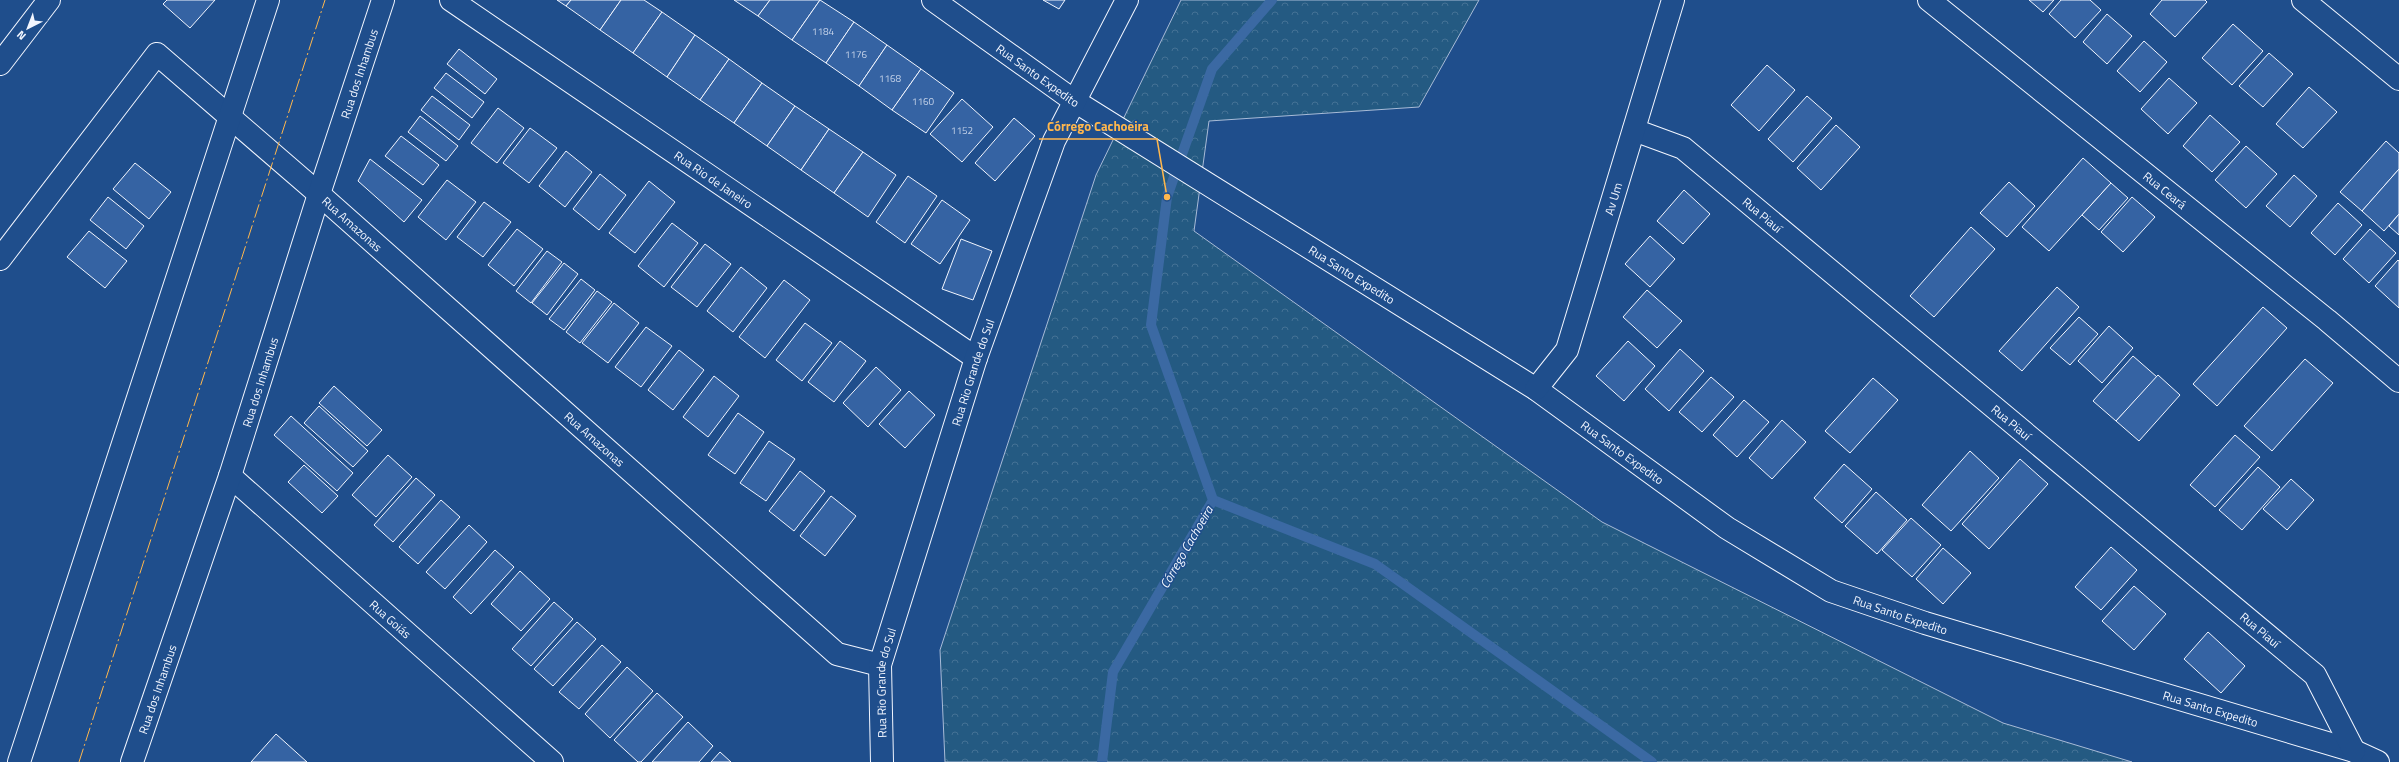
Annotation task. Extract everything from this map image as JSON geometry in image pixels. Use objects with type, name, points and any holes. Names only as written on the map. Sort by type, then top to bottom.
[{"type":"street","points":[[0,64],[49,0]]},
{"type":"street","points":[[19,762],[268,0]]},
{"type":"street","name":"Rua dos Inhambus","points":[[132,762],[230,476],[319,194],[383,0]]},
{"type":"street","name":"Rua Rio de Janeiro","points":[[452,0],[976,358]]},
{"type":"street","name":"Rua Santo Expedito","points":[[934,0],[1073,100],[1536,389],[1726,528],[1832,591],[1925,623],[2354,751],[2378,762]]},
{"type":"street","name":"Rua Rio Grande do Sul","points":[[882,762],[880,665],[976,358],[1054,141],[1073,100],[1127,0]]},
{"type":"street","name":"Av Um","points":[[1536,389],[1567,350],[1673,0]]},
{"type":"street","name":"Rua Ceará","points":[[1929,0],[2327,320],[2399,381]]},
{"type":"street","points":[[2303,0],[2399,79]]},
{"type":"street","name":"Rua Amazonas","points":[[0,259],[157,54],[319,194],[837,654],[880,665]]},
{"type":"street","name":"Rua Piauí","points":[[1634,130],[1683,148],[2315,675],[2354,751]]},
{"type":"street","name":"Rua Goiás","points":[[230,476],[552,762]]},
{"type":"green space","points":[[1181,0],[1479,0],[1419,107],[1209,121],[1194,231],[1602,522],[2003,723],[2132,762],[945,762],[940,650],[1096,175]]},
{"type":"building","points":[[167,0],[215,0],[190,28],[163,4]]},
{"type":"building","points":[[557,0],[571,0],[566,6]]},
{"type":"building","points":[[571,0],[621,0],[600,30],[566,6]]},
{"type":"building","points":[[621,0],[644,0],[662,12],[633,53],[600,30]]},
{"type":"building","points":[[734,0],[770,0],[758,16]]},
{"type":"building","points":[[770,0],[820,0],[792,40],[758,16]]},
{"type":"building","points":[[820,0],[854,22],[826,63],[792,40]]},
{"type":"building","points":[[1043,0],[1065,0],[1059,9]]},
{"type":"building","points":[[2029,0],[2054,0],[2043,12]]},
{"type":"building","points":[[2061,0],[2090,0],[2101,10],[2075,38],[2049,14]]},
{"type":"building","points":[[2162,0],[2205,0],[2207,2],[2175,37],[2150,14]]},
{"type":"building","points":[[662,12],[695,35],[667,77],[633,53]]},
{"type":"building","points":[[2107,14],[2132,36],[2107,64],[2083,42]]},
{"type":"building","points":[[854,22],[887,45],[859,86],[826,63]]},
{"type":"building","points":[[2233,24],[2263,51],[2232,85],[2202,58]]},
{"type":"building","points":[[695,35],[729,59],[700,100],[667,77]]},
{"type":"building","points":[[2144,41],[2167,62],[2140,92],[2117,71]]},
{"type":"building","points":[[887,45],[921,69],[892,110],[859,86]]},
{"type":"building","points":[[459,49],[497,79],[485,94],[447,64]]},
{"type":"building","points":[[2269,53],[2293,74],[2263,107],[2239,86]]},
{"type":"building","points":[[729,59],[762,83],[734,123],[700,100]]},
{"type":"building","points":[[1767,65],[1795,90],[1759,131],[1731,105]]},
{"type":"building","points":[[921,69],[954,93],[926,133],[892,110]]},
{"type":"building","points":[[446,73],[484,102],[472,118],[434,88]]},
{"type":"building","points":[[2169,78],[2197,103],[2168,134],[2141,109]]},
{"type":"building","points":[[762,83],[795,106],[767,146],[734,123]]},
{"type":"building","points":[[2309,87],[2337,112],[2303,148],[2276,124]]},
{"type":"building","points":[[432,96],[470,125],[459,140],[421,110]]},
{"type":"building","points":[[1807,96],[1832,118],[1793,162],[1768,139]]},
{"type":"building","points":[[962,99],[993,127],[962,162],[930,134]]},
{"type":"building","points":[[795,106],[829,129],[801,170],[767,146]]},
{"type":"building","points":[[498,108],[524,128],[497,163],[471,143]]},
{"type":"building","points":[[2210,115],[2240,142],[2212,172],[2183,146]]},
{"type":"building","points":[[420,116],[458,146],[446,161],[408,132]]},
{"type":"building","points":[[1014,118],[1035,136],[995,181],[975,163]]},
{"type":"building","points":[[1836,125],[1860,147],[1821,190],[1797,168]]},
{"type":"building","points":[[530,128],[557,148],[529,183],[503,163]]},
{"type":"building","points":[[829,129],[863,152],[834,193],[801,170]]},
{"type":"building","points":[[401,136],[439,165],[423,185],[385,156]]},
{"type":"building","points":[[2386,141],[2399,153],[2399,169],[2362,211],[2340,192]]},
{"type":"building","points":[[2246,146],[2277,174],[2246,208],[2215,180]]},
{"type":"building","points":[[566,151],[592,172],[565,207],[539,186]]},
{"type":"building","points":[[863,152],[896,175],[868,217],[834,193]]},
{"type":"building","points":[[2083,158],[2111,183],[2049,251],[2022,227]]},
{"type":"building","points":[[370,159],[422,200],[404,222],[358,181]]},
{"type":"building","points":[[135,163],[171,192],[149,219],[113,189]]},
{"type":"building","points":[[2399,169],[2399,214],[2384,231],[2362,211]]},
{"type":"building","points":[[600,174],[626,195],[599,230],[573,209]]},
{"type":"building","points":[[2294,175],[2317,196],[2290,227],[2266,206]]},
{"type":"building","points":[[908,176],[937,196],[905,243],[876,222]]},
{"type":"building","points":[[447,180],[476,202],[446,240],[418,217]]},
{"type":"building","points":[[649,181],[675,202],[635,253],[609,233]]},
{"type":"building","points":[[2009,182],[2035,206],[2007,237],[1980,213]]},
{"type":"building","points":[[2111,183],[2128,198],[2099,230],[2082,215]]},
{"type":"building","points":[[1684,190],[1710,214],[1683,244],[1657,221]]},
{"type":"building","points":[[108,197],[144,226],[126,249],[90,220]]},
{"type":"building","points":[[2132,197],[2155,217],[2123,252],[2101,232]]},
{"type":"building","points":[[942,200],[970,220],[940,264],[911,244]]},
{"type":"building","points":[[484,202],[511,222],[483,257],[457,237]]},
{"type":"building","points":[[2338,203],[2362,225],[2335,255],[2311,233]]},
{"type":"building","points":[[2399,214],[2399,235],[2389,226]]},
{"type":"building","points":[[672,223],[698,243],[664,287],[638,266]]},
{"type":"building","points":[[1971,227],[1995,249],[1934,317],[1910,296]]},
{"type":"building","points":[[517,229],[543,249],[514,286],[488,265]]},
{"type":"building","points":[[2370,229],[2396,253],[2369,283],[2343,259]]},
{"type":"building","points":[[89,231],[127,261],[105,288],[67,257]]},
{"type":"building","points":[[1650,236],[1675,259],[1650,287],[1625,264]]},
{"type":"building","points":[[961,239],[992,251],[973,300],[942,289]]},
{"type":"building","points":[[705,244],[731,264],[697,307],[671,287]]},
{"type":"building","points":[[547,251],[562,262],[531,303],[516,291]]},
{"type":"building","points":[[2398,260],[2399,261],[2399,308],[2375,286]]},
{"type":"building","points":[[564,263],[578,274],[547,315],[532,303]]},
{"type":"building","points":[[741,267],[767,288],[733,332],[707,311]]},
{"type":"building","points":[[581,279],[595,290],[564,330],[549,319]]},
{"type":"building","points":[[784,280],[810,300],[765,358],[739,337]]},
{"type":"building","points":[[2057,287],[2079,307],[2022,371],[1999,351]]},
{"type":"building","points":[[1647,290],[1682,321],[1657,348],[1623,317]]},
{"type":"building","points":[[597,291],[612,302],[580,343],[566,332]]},
{"type":"building","points":[[614,303],[639,323],[608,363],[582,343]]},
{"type":"building","points":[[2263,307],[2287,328],[2217,406],[2193,384]]},
{"type":"building","points":[[2079,317],[2098,334],[2070,365],[2050,348]]},
{"type":"building","points":[[805,323],[832,343],[802,381],[776,360]]},
{"type":"building","points":[[2109,326],[2133,348],[2102,383],[2078,361]]},
{"type":"building","points":[[646,327],[672,346],[641,387],[615,367]]},
{"type":"building","points":[[840,341],[866,361],[834,402],[808,382]]},
{"type":"building","points":[[1628,341],[1655,366],[1624,401],[1596,376]]},
{"type":"building","points":[[1680,349],[1704,371],[1669,411],[1645,389]]},
{"type":"building","points":[[679,350],[704,370],[673,410],[648,390]]},
{"type":"building","points":[[2133,356],[2157,377],[2116,421],[2093,401]]},
{"type":"building","points":[[2305,359],[2333,383],[2272,451],[2244,426]]},
{"type":"building","points":[[876,367],[901,390],[868,427],[843,403]]},
{"type":"building","points":[[2158,375],[2180,395],[2139,441],[2116,421]]},
{"type":"building","points":[[714,376],[739,396],[708,437],[683,417]]},
{"type":"building","points":[[1711,377],[1734,397],[1702,432],[1679,412]]},
{"type":"building","points":[[1873,378],[1898,400],[1850,453],[1825,431]]},
{"type":"building","points":[[334,386],[382,430],[367,446],[319,403]]},
{"type":"building","points":[[909,391],[935,415],[905,448],[879,424]]},
{"type":"building","points":[[1744,400],[1769,422],[1737,457],[1713,435]]},
{"type":"building","points":[[319,406],[368,451],[353,467],[304,423]]},
{"type":"building","points":[[738,413],[764,432],[735,474],[708,455]]},
{"type":"building","points":[[291,416],[353,473],[337,491],[274,435]]},
{"type":"building","points":[[1782,420],[1806,442],[1772,479],[1749,458]]},
{"type":"building","points":[[2235,435],[2260,457],[2215,507],[2190,485]]},
{"type":"building","points":[[769,441],[795,459],[766,501],[740,483]]},
{"type":"building","points":[[1970,451],[1999,478],[1951,531],[1922,505]]},
{"type":"building","points":[[388,455],[412,477],[376,517],[352,495]]},
{"type":"building","points":[[2020,459],[2048,484],[1989,549],[1962,524]]},
{"type":"building","points":[[1844,464],[1872,489],[1842,523],[1814,498]]},
{"type":"building","points":[[304,465],[338,496],[322,513],[288,482]]},
{"type":"building","points":[[2258,467],[2280,487],[2242,530],[2219,510]]},
{"type":"building","points":[[800,471],[825,491],[794,531],[769,511]]},
{"type":"building","points":[[416,478],[435,495],[393,542],[374,525]]},
{"type":"building","points":[[2291,479],[2314,500],[2287,530],[2263,509]]},
{"type":"building","points":[[1876,492],[1907,520],[1877,554],[1845,526]]},
{"type":"building","points":[[831,496],[856,516],[825,556],[800,536]]},
{"type":"building","points":[[441,500],[460,517],[418,564],[399,547]]},
{"type":"building","points":[[1911,518],[1941,545],[1912,577],[1882,550]]},
{"type":"building","points":[[469,525],[487,542],[445,589],[426,572]]},
{"type":"building","points":[[2111,547],[2137,570],[2101,610],[2075,587]]},
{"type":"building","points":[[1943,548],[1971,573],[1943,604],[1916,579]]},
{"type":"building","points":[[495,550],[514,567],[471,614],[453,597]]},
{"type":"building","points":[[520,571],[550,599],[521,631],[491,604]]},
{"type":"building","points":[[2134,586],[2166,614],[2134,650],[2102,621]]},
{"type":"building","points":[[554,602],[573,619],[531,666],[512,649]]},
{"type":"building","points":[[577,622],[596,639],[553,686],[534,669]]},
{"type":"building","points":[[2208,632],[2245,666],[2221,693],[2184,659]]},
{"type":"building","points":[[602,645],[621,662],[579,709],[559,692]]},
{"type":"building","points":[[627,667],[653,691],[610,738],[585,714]]},
{"type":"building","points":[[657,693],[683,717],[641,762],[638,762],[614,740]]},
{"type":"building","points":[[688,722],[713,746],[699,762],[652,762]]},
{"type":"building","points":[[276,734],[307,762],[251,762]]},
{"type":"building","points":[[720,752],[731,762],[711,762]]},
{"type":"waterway","name":"Córrego Cachoeira","points":[[1102,762],[1113,672],[1213,500],[1151,325],[1167,197],[1212,69],[1272,0]]},
{"type":"waterway","points":[[1213,500],[1375,564],[1652,762]]},
{"type":"power","points":[[79,762],[325,0]]},
{"type":"place","name":"Córrego Cachoeira","points":[[1167,197]]}]
